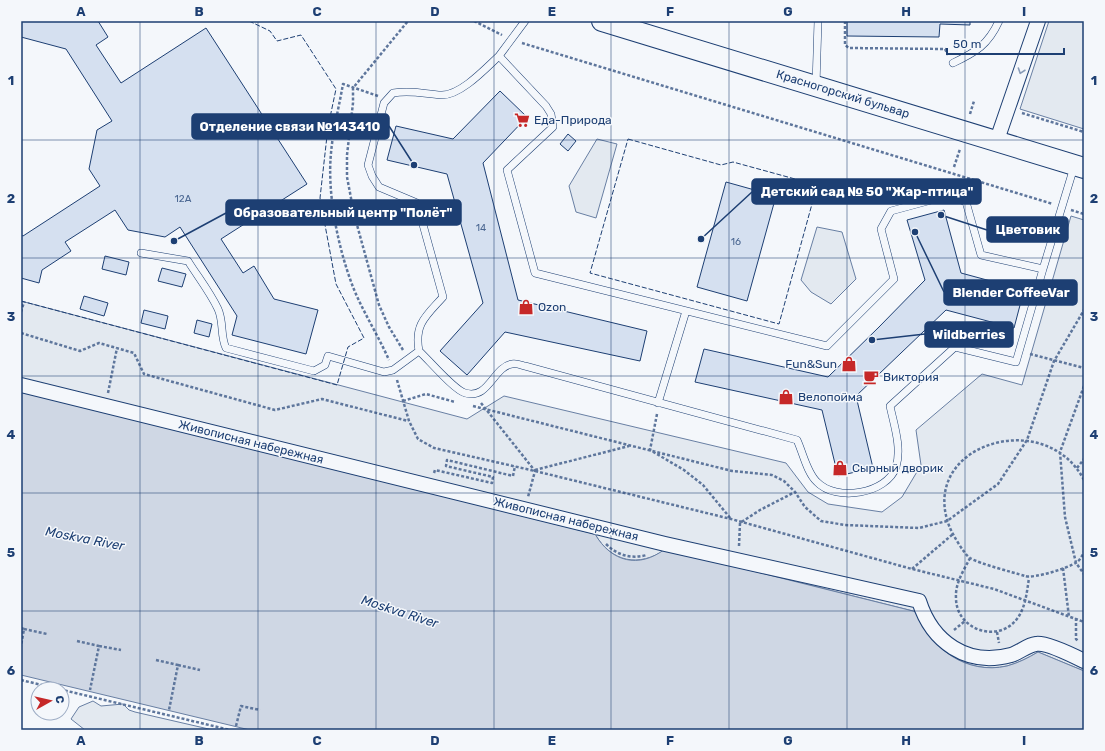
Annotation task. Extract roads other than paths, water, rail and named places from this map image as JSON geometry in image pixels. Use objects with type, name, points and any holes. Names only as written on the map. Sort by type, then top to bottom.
[{"type":"main road","name":"Красногорский бульвар","points":[[607,22],[1079,166]]},
{"type":"street","points":[[997,140],[1038,21]]},
{"type":"street","name":"Живописная набережная","points":[[21,386],[738,560],[919,601],[924,616],[931,628],[941,640],[953,649],[967,655],[982,658],[997,658],[1012,655],[1036,643],[1060,650],[1084,661]]},
{"type":"lane","points":[[525,21],[499,56],[459,90],[443,95],[409,90],[393,93],[384,103],[368,165],[372,176],[379,187],[416,203],[443,297],[426,316],[418,328],[420,350],[456,388],[465,394],[483,391],[505,367],[513,363],[797,440],[816,482],[829,490],[843,494],[859,493],[886,481],[896,468],[897,439],[890,406],[955,347],[1016,362],[1042,269],[1062,207],[1079,166]]},
{"type":"lane","points":[[816,86],[818,21]]},
{"type":"lane","points":[[953,63],[978,51],[994,31],[999,21]]},
{"type":"lane","points":[[499,56],[546,106],[551,114],[553,127],[507,170],[535,273],[827,346],[894,279],[881,229],[891,211],[950,195],[966,202],[981,255],[1042,269]]},
{"type":"lane","points":[[141,253],[188,261],[218,310],[221,319],[223,341],[226,348],[314,371],[325,365],[328,356],[384,372],[393,370],[420,350]]},
{"type":"lane","points":[[658,403],[686,311]]},
{"type":"water","name":"Moskva River","points":[[21,391],[595,534],[609,551],[626,560],[645,559],[665,549],[917,612],[931,637],[941,648],[964,663],[978,667],[992,668],[1007,666],[1038,652],[1084,671],[1084,730],[250,730],[70,687],[70,681],[46,681],[21,675]]},
{"type":"place","name":"Еда-Природа","points":[[522,120]]},
{"type":"place","name":"Отделение связи №143410","points":[[414,165]]},
{"type":"place","name":"Цветовик","points":[[941,215]]},
{"type":"place","name":"Blender CoffeeVar","points":[[915,232]]},
{"type":"place","name":"Детский сад № 50 \"Жар-птица\"","points":[[701,239]]},
{"type":"place","name":"Образовательный центр \"Полёт\"","points":[[174,241]]},
{"type":"place","name":"Ozon","points":[[526,307]]},
{"type":"place","name":"Wildberries","points":[[872,340]]},
{"type":"place","name":"Fun&Sun","points":[[849,364]]},
{"type":"place","name":"Виктория","points":[[871,377]]},
{"type":"place","name":"Велопойма","points":[[786,397]]},
{"type":"place","name":"Сырный дворик","points":[[840,468]]}]
